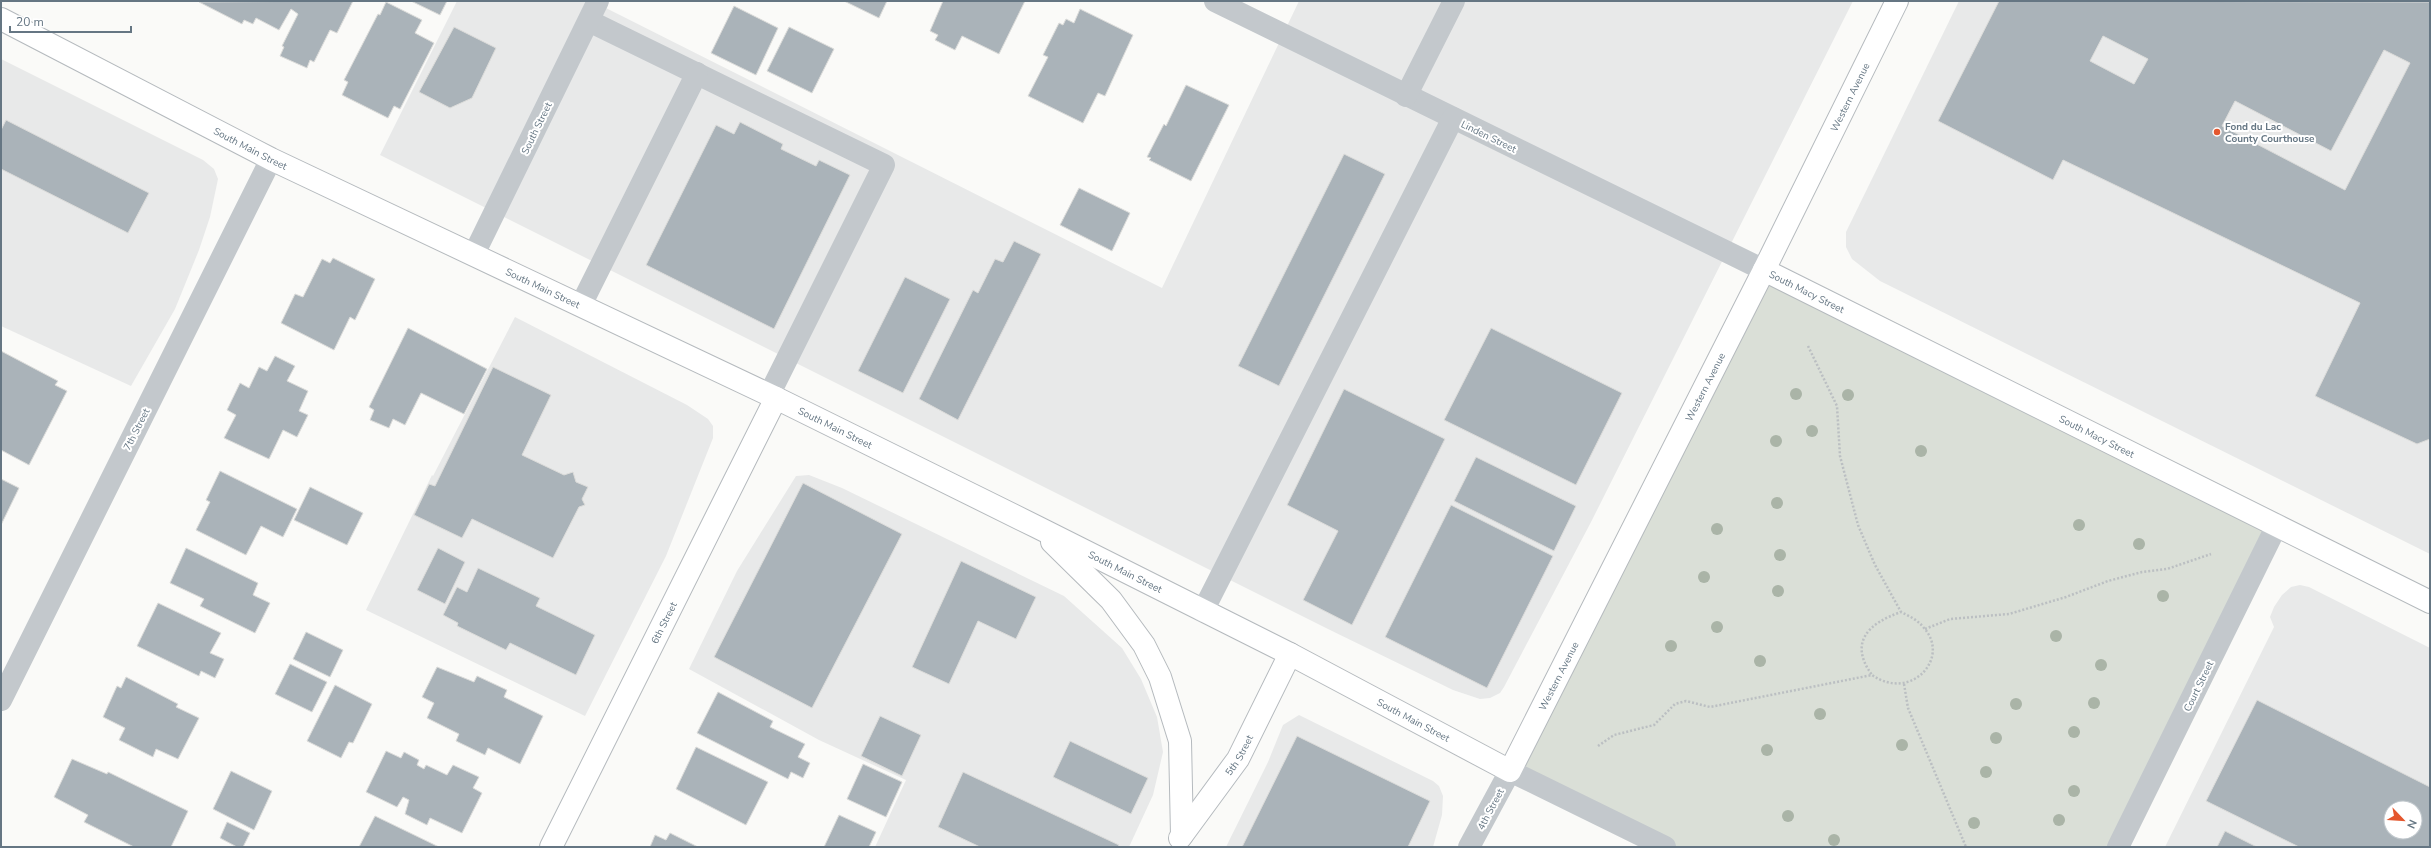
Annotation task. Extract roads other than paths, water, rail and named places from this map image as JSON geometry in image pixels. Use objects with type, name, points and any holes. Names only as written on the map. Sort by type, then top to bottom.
[{"type":"main road","name":"Western Avenue","points":[[1510,771],[1764,270],[1897,1]]},
{"type":"main road","name":"South Main Street","points":[[1,19],[271,159],[772,396],[1037,527],[1290,654],[1510,771]]},
{"type":"main road","name":"South Macy Street","points":[[1764,270],[2430,602]]},
{"type":"main road","name":"6th Street","points":[[551,847],[772,396]]},
{"type":"main road","points":[[1037,527],[1111,600],[1144,645],[1160,677],[1180,741],[1179,841]]},
{"type":"main road","name":"5th Street","points":[[1179,841],[1238,759],[1290,654]]},
{"type":"street","name":"South Street","points":[[474,254],[598,1]]},
{"type":"street","name":"Linden Street","points":[[1215,1],[1406,96],[1764,270]]},
{"type":"street","points":[[1406,96],[1454,1]]},
{"type":"street","points":[[589,21],[884,165],[772,396]]},
{"type":"street","points":[[581,305],[697,73]]},
{"type":"street","points":[[1203,611],[1453,118]]},
{"type":"street","name":"7th Street","points":[[1,700],[271,159]]},
{"type":"street","name":"Court Street","points":[[2118,847],[2277,525]]},
{"type":"street","name":"4th Street","points":[[1469,847],[1510,771]]},
{"type":"street","name":"South Main Street","points":[[1510,771],[1665,847]]},
{"type":"place","name":"Fond du Lac County Courthouse","points":[[2217,132]]}]
